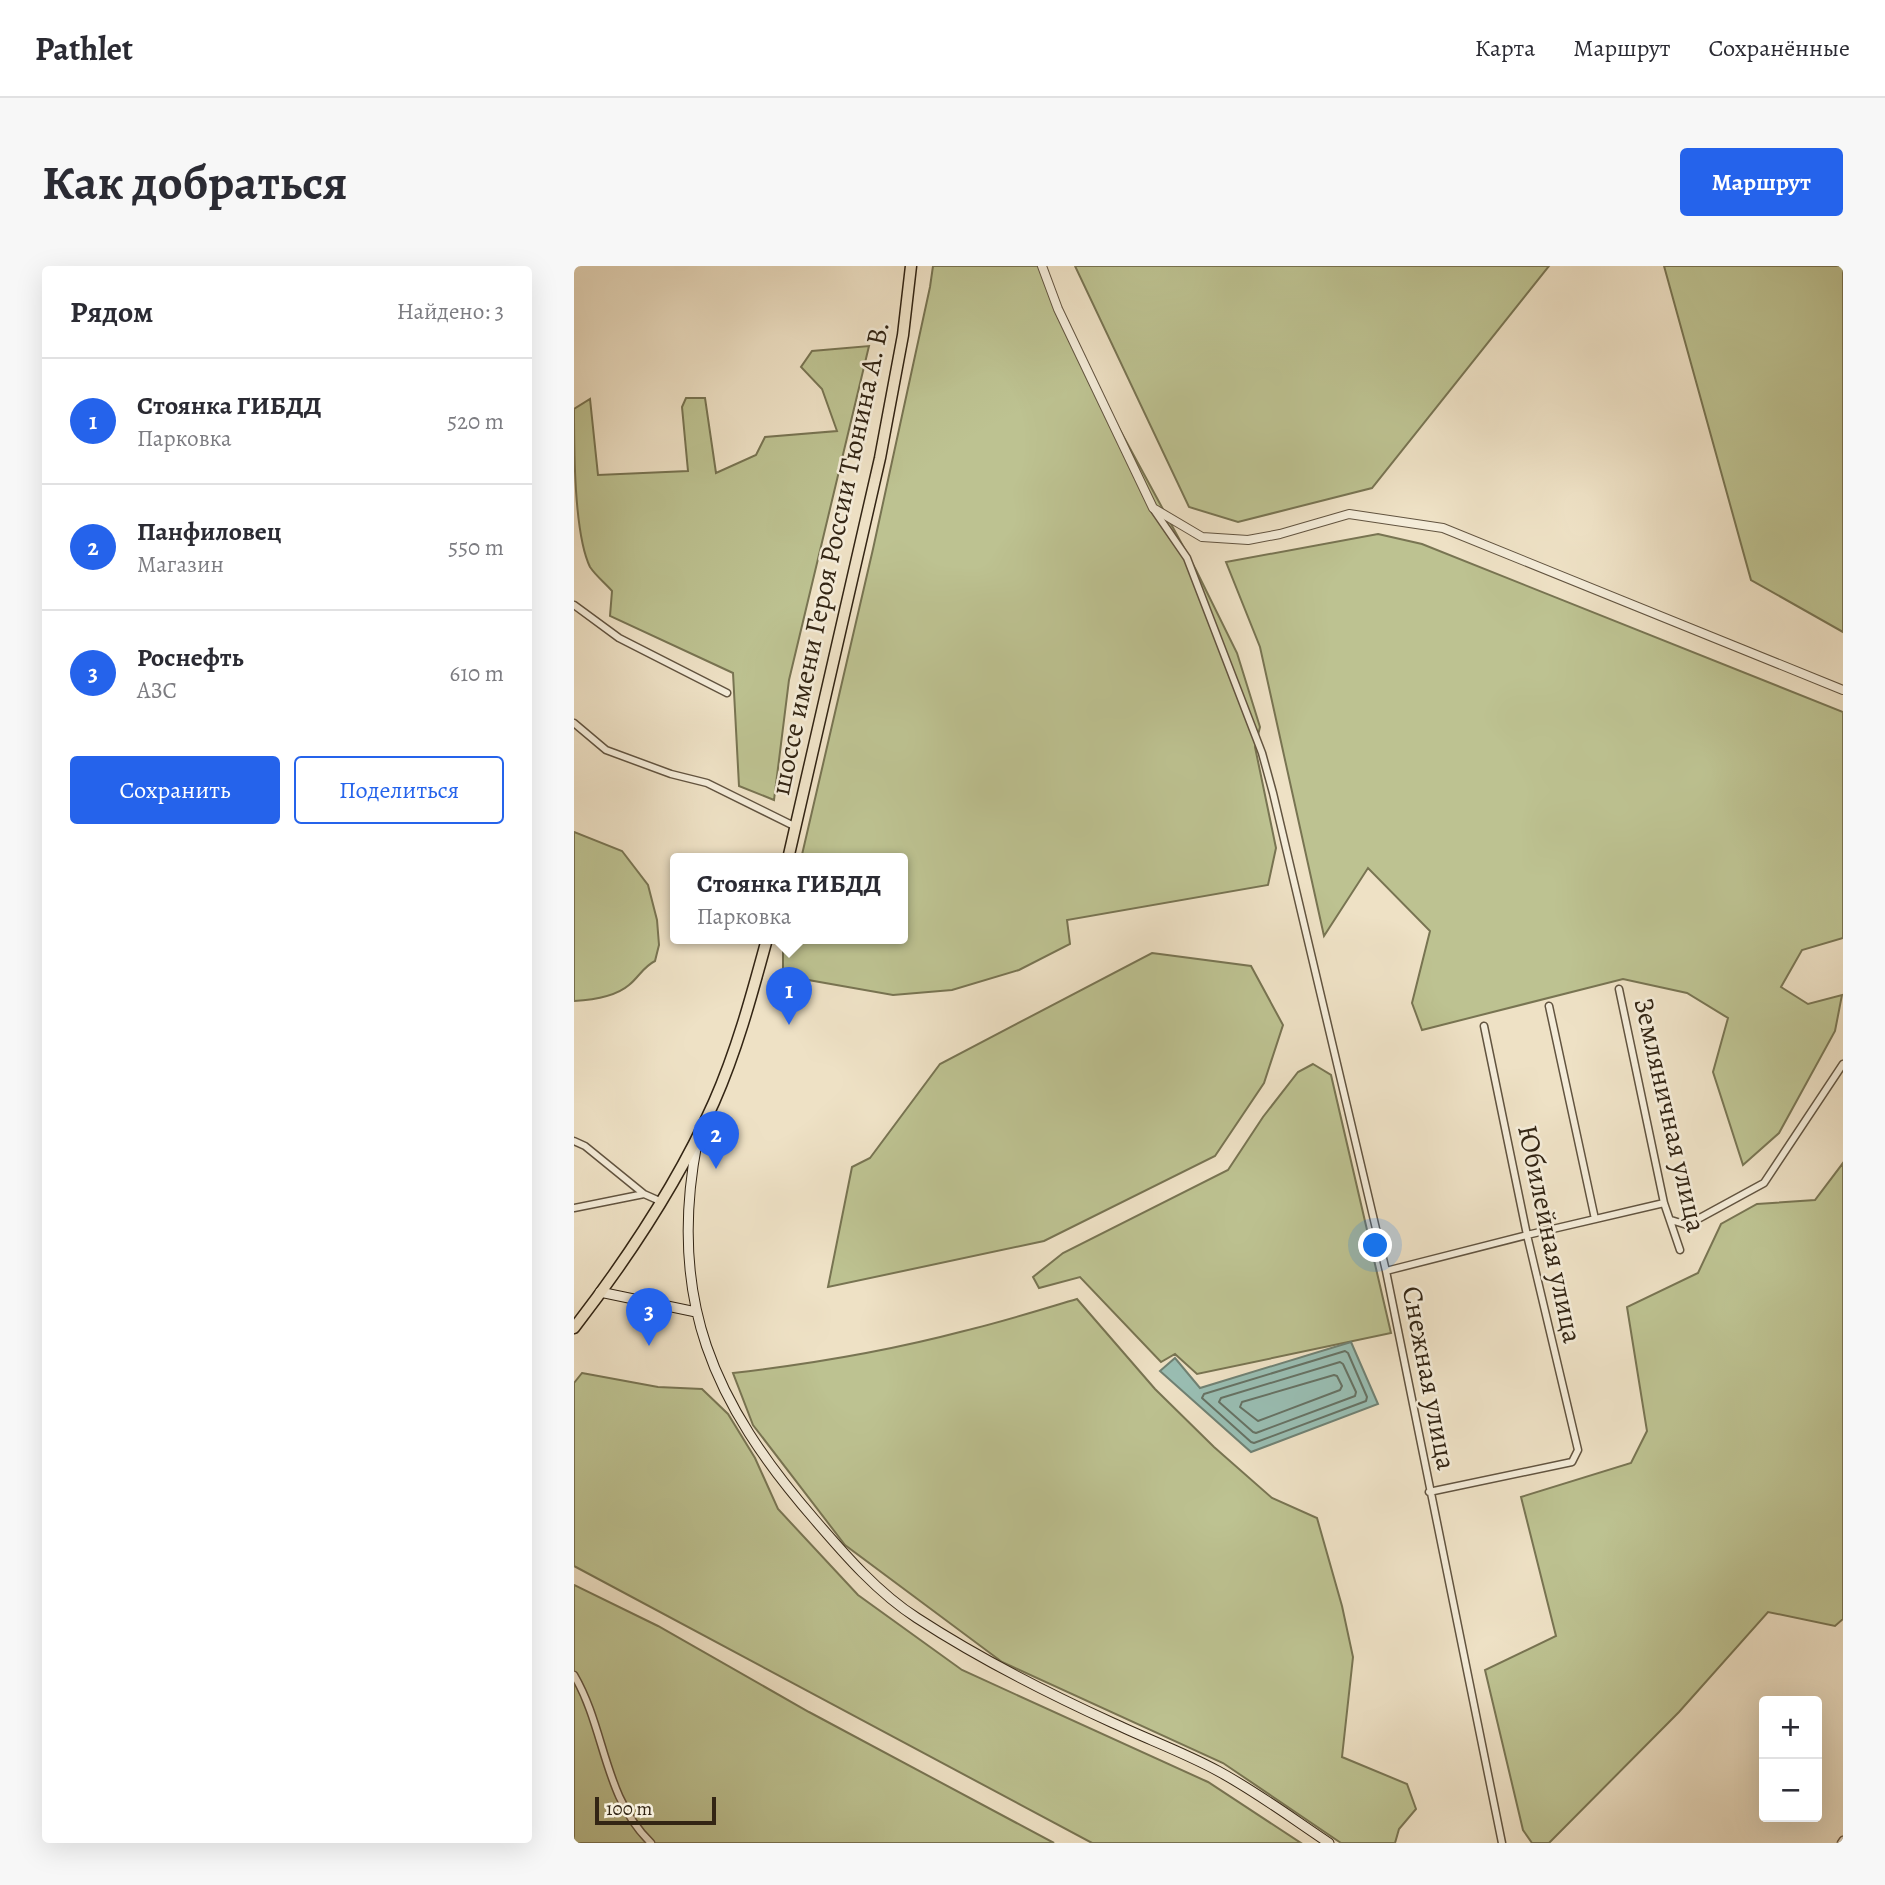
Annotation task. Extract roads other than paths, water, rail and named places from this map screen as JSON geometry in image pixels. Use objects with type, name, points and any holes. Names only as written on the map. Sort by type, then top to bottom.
[{"type":"main road","name":"шоссе имени Героя России Тюнина А. В.","points":[[790,853],[880,458],[903,335],[911,266]]},
{"type":"main road","points":[[574,1328],[662,1202],[699,1135],[732,1057],[766,944]]},
{"type":"main road","points":[[699,1135],[688,1201],[688,1258],[696,1312],[710,1359],[744,1428],[787,1488],[837,1546],[914,1616],[996,1667],[1218,1771],[1329,1843]]},
{"type":"main road","points":[[600,1292],[696,1312]]},
{"type":"street","points":[[1042,266],[1058,309],[1153,508],[1202,537],[1248,540],[1280,534],[1349,514],[1443,527],[1843,690]]},
{"type":"street","name":"Снежная улица","points":[[1153,508],[1187,558],[1262,753],[1386,1271],[1502,1843]]},
{"type":"street","points":[[574,604],[619,638],[727,693]]},
{"type":"street","points":[[574,723],[606,750],[671,774],[707,783],[796,827]]},
{"type":"street","name":"Земляничная улица","points":[[1619,989],[1664,1203],[1681,1250]]},
{"type":"street","points":[[1549,1006],[1595,1219]]},
{"type":"street","name":"Юбилейная улица","points":[[1430,1492],[1572,1462],[1577,1450],[1527,1235],[1484,1026]]},
{"type":"street","points":[[1671,1220],[1687,1225],[1764,1183],[1843,1064]]},
{"type":"street","points":[[574,1141],[585,1146],[644,1194],[662,1202]]},
{"type":"street","points":[[574,1208],[644,1194]]},
{"type":"street","points":[[1386,1271],[1664,1203]]},
{"type":"street","points":[[574,1675],[593,1721],[608,1772],[638,1829],[651,1843]]},
{"type":"water","points":[[1351,1342],[1378,1404],[1251,1452],[1160,1371],[1175,1358],[1200,1388]]},
{"type":"place","name":"Стоянка ГИБДД","points":[[789,1025]]},
{"type":"place","name":"Панфиловец","points":[[716,1169]]},
{"type":"place","name":"Роснефть","points":[[649,1346]]}]
